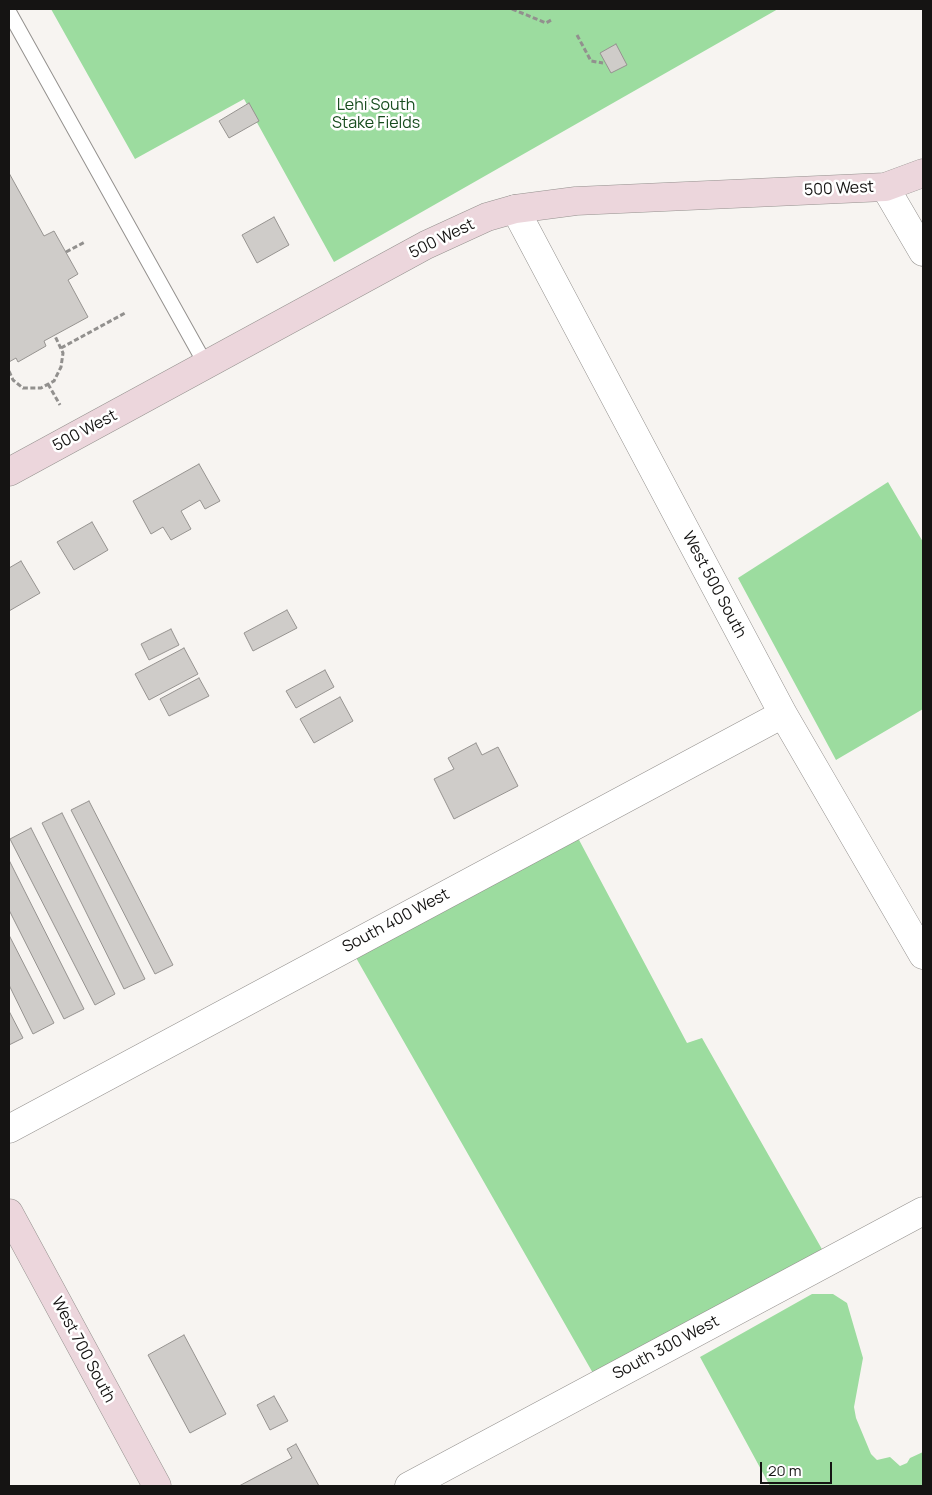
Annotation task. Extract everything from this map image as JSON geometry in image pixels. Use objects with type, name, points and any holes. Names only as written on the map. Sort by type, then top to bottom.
[{"type":"street","name":"500 West","points":[[9,472],[426,245],[487,217],[515,209],[576,201],[885,187],[923,173]]},
{"type":"street","points":[[885,187],[923,252]]},
{"type":"street","name":"West 500 South","points":[[515,209],[783,714],[923,955]]},
{"type":"street","name":"South 400 West","points":[[9,1129],[783,714]]},
{"type":"street","name":"South 300 West","points":[[409,1486],[923,1211]]},
{"type":"street","name":"West 700 South","points":[[9,1213],[157,1486]]},
{"type":"lane","points":[[9,12],[206,365]]},
{"type":"path","points":[[512,9],[546,23],[553,19]]},
{"type":"path","points":[[577,35],[591,61],[603,63]]},
{"type":"path","points":[[66,252],[85,242]]},
{"type":"path","points":[[61,348],[125,313]]},
{"type":"path","points":[[9,374],[23,388],[41,388],[54,381],[61,368],[63,353],[55,336]]},
{"type":"path","points":[[48,384],[60,405]]},
{"type":"green space","name":"Lehi South Stake Fields","points":[[51,9],[778,9],[334,262],[244,99],[135,159]]},
{"type":"green space","points":[[888,482],[923,542],[923,709],[836,760],[738,578]]},
{"type":"green space","points":[[578,838],[687,1043],[702,1038],[823,1251],[594,1375],[355,956]]},
{"type":"green space","points":[[812,1294],[833,1294],[847,1303],[863,1358],[854,1407],[856,1418],[871,1454],[877,1460],[890,1457],[900,1466],[907,1463],[910,1458],[923,1452],[923,1486],[770,1486],[700,1357]]},
{"type":"building","points":[[616,44],[627,65],[611,73],[600,53]]},
{"type":"building","points":[[249,103],[259,121],[229,138],[219,121]]},
{"type":"building","points":[[9,173],[44,236],[54,231],[78,274],[68,280],[88,317],[44,341],[46,346],[18,362],[16,358],[9,362]]},
{"type":"building","points":[[274,217],[289,245],[257,263],[242,235]]},
{"type":"building","points":[[199,464],[220,501],[205,509],[200,500],[181,511],[191,529],[171,540],[163,527],[151,534],[133,501]]},
{"type":"building","points":[[92,522],[108,550],[74,570],[57,542]]},
{"type":"building","points":[[21,561],[40,593],[9,611],[9,568]]},
{"type":"building","points":[[287,610],[297,628],[253,651],[244,633]]},
{"type":"building","points":[[171,629],[179,645],[149,660],[141,644]]},
{"type":"building","points":[[184,648],[198,674],[149,700],[135,674]]},
{"type":"building","points":[[325,670],[334,687],[296,708],[286,691]]},
{"type":"building","points":[[199,678],[209,696],[169,716],[160,699]]},
{"type":"building","points":[[340,697],[353,721],[314,743],[300,719]]},
{"type":"building","points":[[476,743],[482,755],[498,747],[518,786],[454,819],[434,779],[454,769],[448,758]]},
{"type":"building","points":[[89,801],[173,965],[155,974],[71,810]]},
{"type":"building","points":[[62,813],[145,979],[124,989],[42,823]]},
{"type":"building","points":[[31,828],[115,994],[95,1005],[10,839]]},
{"type":"building","points":[[9,860],[84,1009],[64,1019],[9,910]]},
{"type":"building","points":[[9,935],[54,1023],[33,1034],[9,985]]},
{"type":"building","points":[[9,1011],[23,1038],[9,1045]]},
{"type":"building","points":[[184,1335],[226,1414],[190,1433],[148,1355]]},
{"type":"building","points":[[274,1396],[288,1421],[270,1430],[257,1405]]},
{"type":"building","points":[[296,1444],[319,1486],[239,1486],[292,1458],[287,1449]]}]
